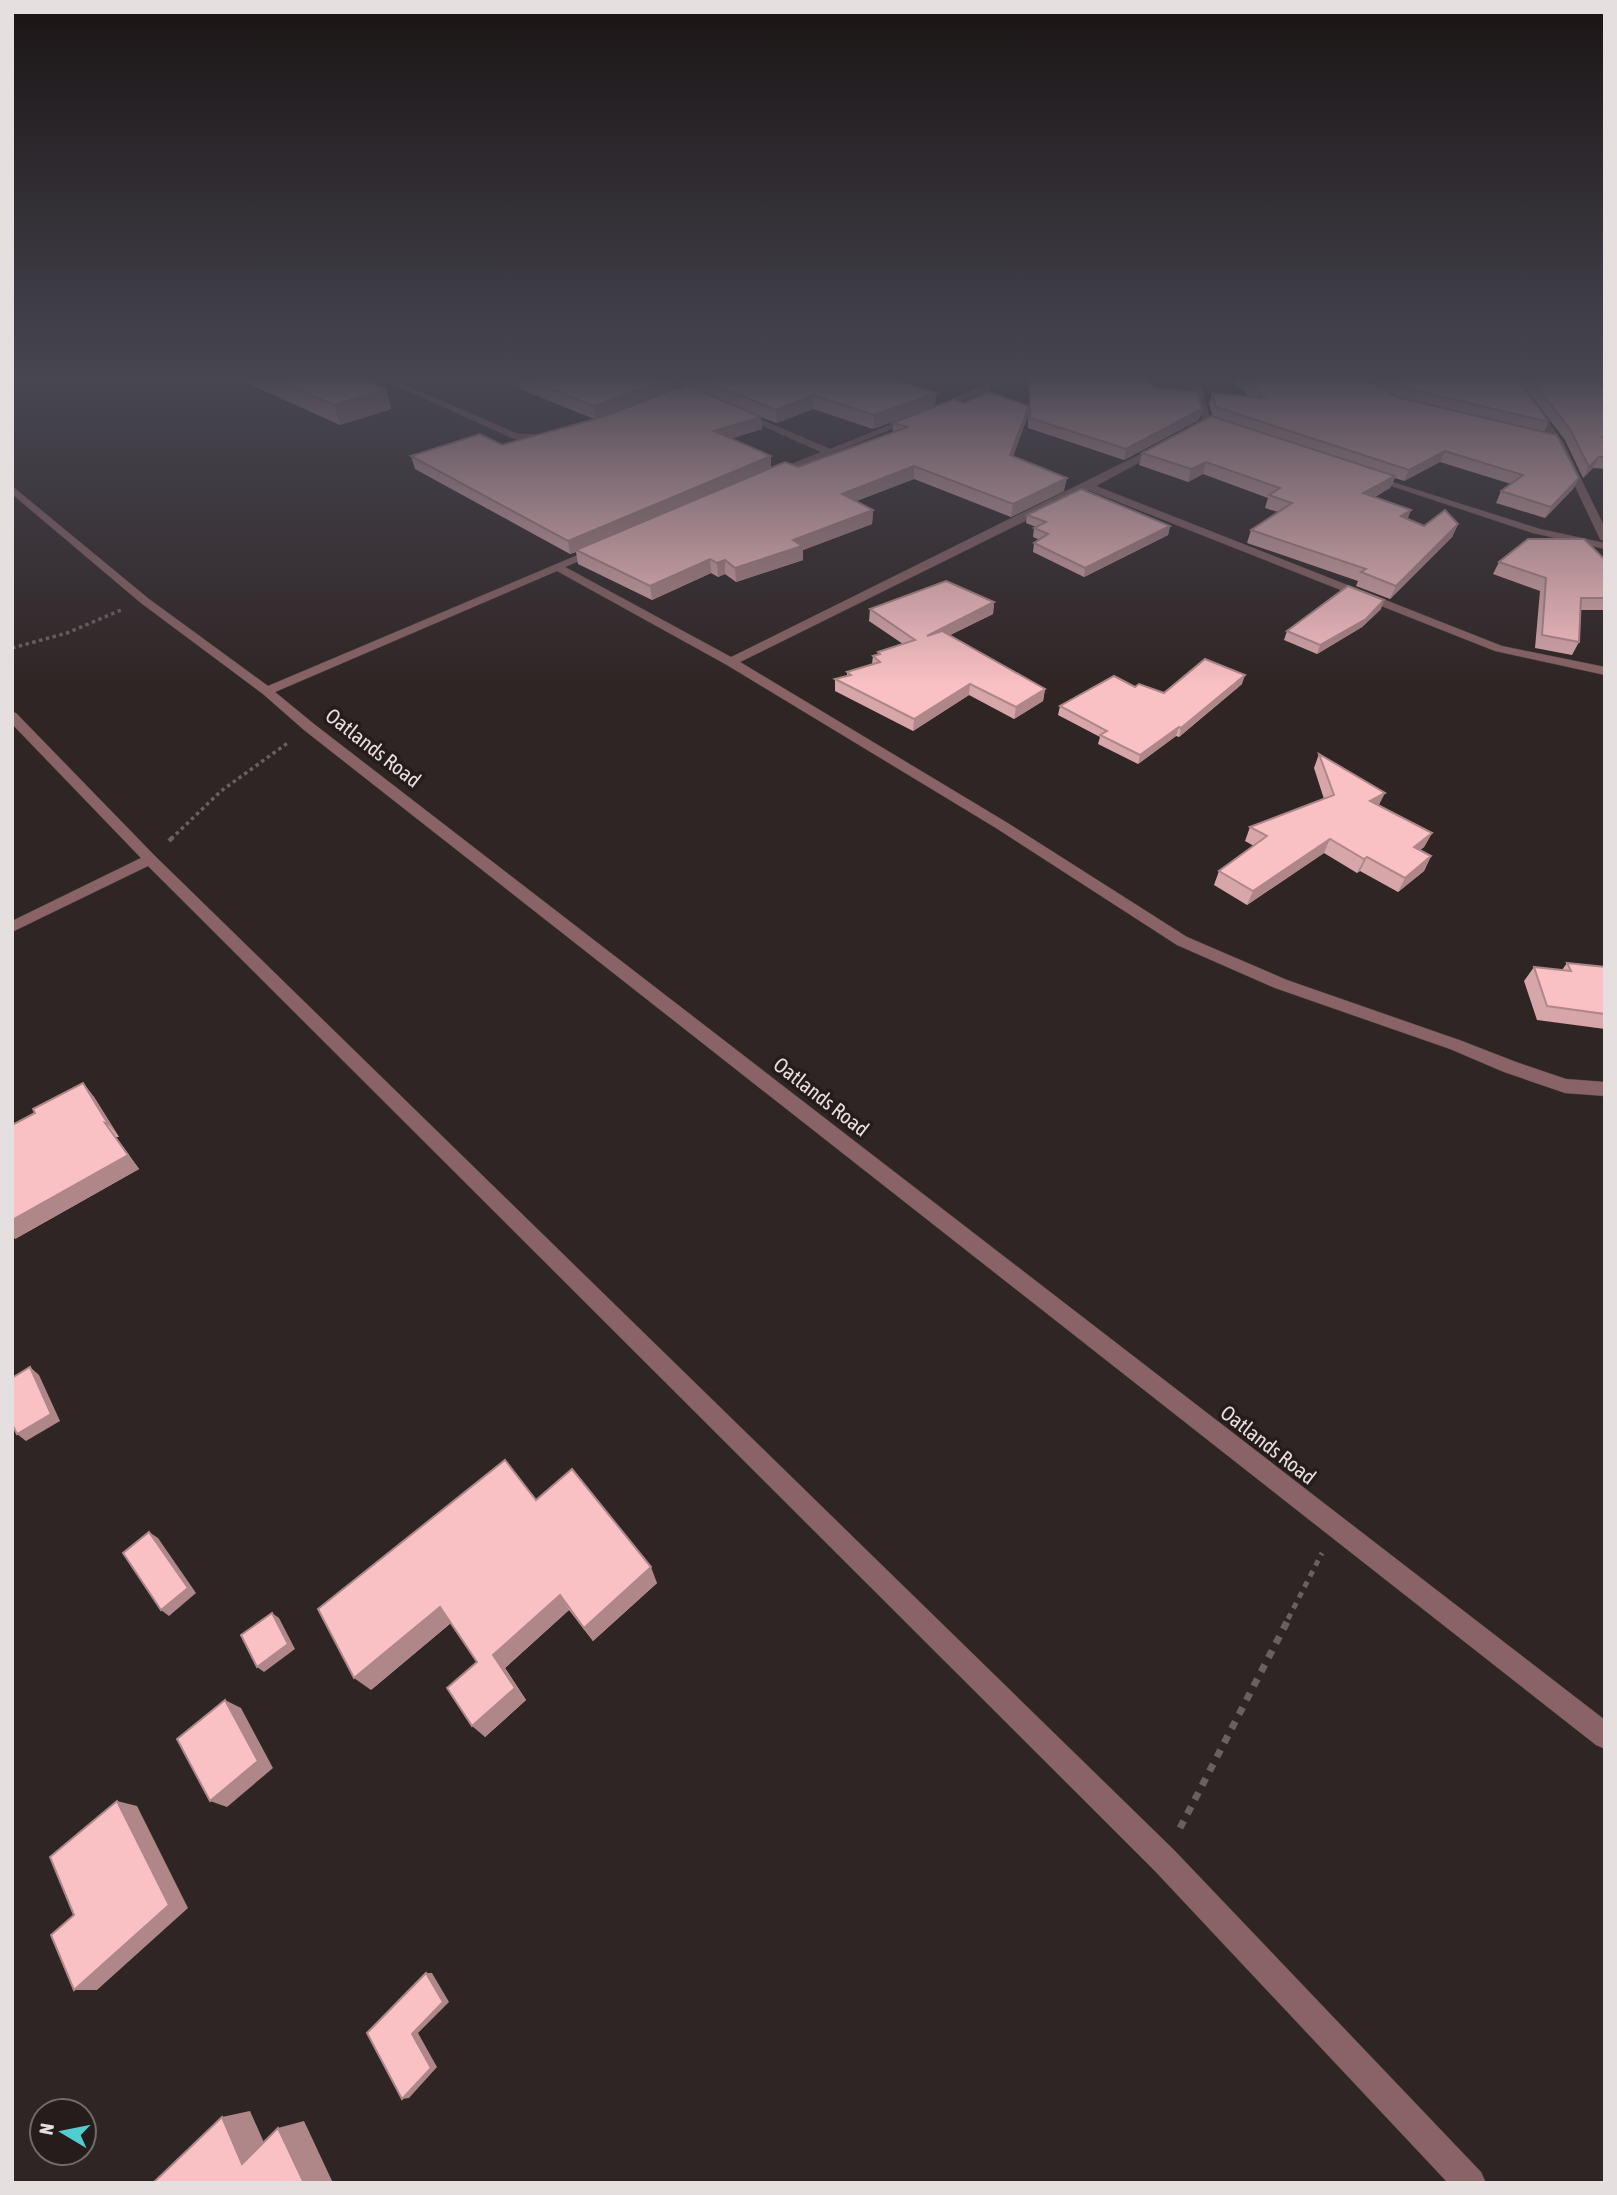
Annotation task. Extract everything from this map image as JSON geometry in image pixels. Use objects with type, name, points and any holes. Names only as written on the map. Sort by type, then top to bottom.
[{"type":"street","points":[[730,662],[1095,482]]},
{"type":"street","points":[[1390,482],[1537,531],[1605,545]]},
{"type":"street","points":[[1578,482],[1605,538]]},
{"type":"street","points":[[1088,486],[1499,649],[1605,671]]},
{"type":"street","name":"Oatlands Road","points":[[12,489],[145,601],[267,691],[309,727],[1605,1736]]},
{"type":"street","points":[[267,691],[606,546]]},
{"type":"street","points":[[557,567],[730,662],[1001,825],[1182,941],[1281,984],[1510,1067],[1565,1086],[1605,1089]]},
{"type":"street","points":[[12,716],[150,859],[1164,1860],[1470,2183]]},
{"type":"street","points":[[12,927],[150,859]]},
{"type":"path","points":[[12,648],[66,633],[145,601]]},
{"type":"path","points":[[150,859],[221,791],[309,727]]},
{"type":"path","points":[[1164,1860],[1336,1527]]},
{"type":"building","points":[[460,482],[708,482],[568,541]]},
{"type":"building","points":[[736,482],[872,482],[842,494],[873,510],[793,540],[802,546],[735,568],[725,560],[717,563],[710,559],[650,586],[576,550]]},
{"type":"building","points":[[957,482],[1058,482],[1013,504]]},
{"type":"building","points":[[1264,482],[1383,482],[1363,493],[1411,510],[1401,516],[1424,526],[1445,510],[1458,524],[1396,586],[1361,572],[1366,569],[1251,530],[1292,503],[1269,495],[1280,488]]},
{"type":"building","points":[[1513,482],[1575,482],[1551,507],[1501,491]]},
{"type":"building","points":[[1081,489],[1170,526],[1085,568],[1034,543],[1048,534],[1034,528],[1046,522],[1027,515]]},
{"type":"building","points":[[1528,539],[1584,539],[1605,560],[1605,598],[1581,598],[1579,642],[1542,635],[1546,578],[1499,562]]},
{"type":"building","points":[[946,581],[994,602],[927,636],[942,631],[1045,689],[1016,707],[970,684],[914,719],[835,679],[851,675],[847,672],[880,662],[873,656],[880,654],[878,652],[915,640],[870,609]]},
{"type":"building","points":[[1348,586],[1384,600],[1366,619],[1320,645],[1287,631]]},
{"type":"building","points":[[1205,659],[1245,675],[1181,728],[1140,755],[1100,735],[1107,731],[1060,706],[1114,676],[1135,687],[1139,684],[1164,693]]},
{"type":"building","points":[[1319,754],[1385,793],[1370,801],[1432,833],[1414,847],[1431,856],[1405,878],[1330,839],[1253,891],[1219,871],[1267,836],[1250,827],[1334,795]]},
{"type":"building","points":[[1567,963],[1605,967],[1605,1014],[1547,1006],[1534,967],[1571,971]]},
{"type":"building","points":[[83,1083],[108,1124],[105,1123],[128,1155],[12,1220],[12,1125],[35,1113],[33,1109]]},
{"type":"building","points":[[30,1367],[51,1414],[17,1434],[12,1424],[12,1378]]},
{"type":"building","points":[[505,1460],[536,1500],[572,1469],[651,1567],[584,1628],[560,1595],[493,1655],[515,1688],[472,1726],[447,1688],[477,1662],[440,1607],[354,1678],[318,1609]]},
{"type":"building","points":[[149,1532],[188,1588],[161,1610],[123,1553]]},
{"type":"building","points":[[272,1613],[288,1644],[257,1667],[241,1635]]},
{"type":"building","points":[[225,1700],[258,1761],[210,1801],[177,1739]]},
{"type":"building","points":[[117,1801],[169,1905],[74,1990],[51,1935],[74,1915],[50,1857]]},
{"type":"building","points":[[426,1973],[443,2002],[412,2034],[431,2068],[402,2099],[367,2033]]},
{"type":"building","points":[[222,2117],[242,2164],[278,2128],[304,2183],[153,2183]]}]
